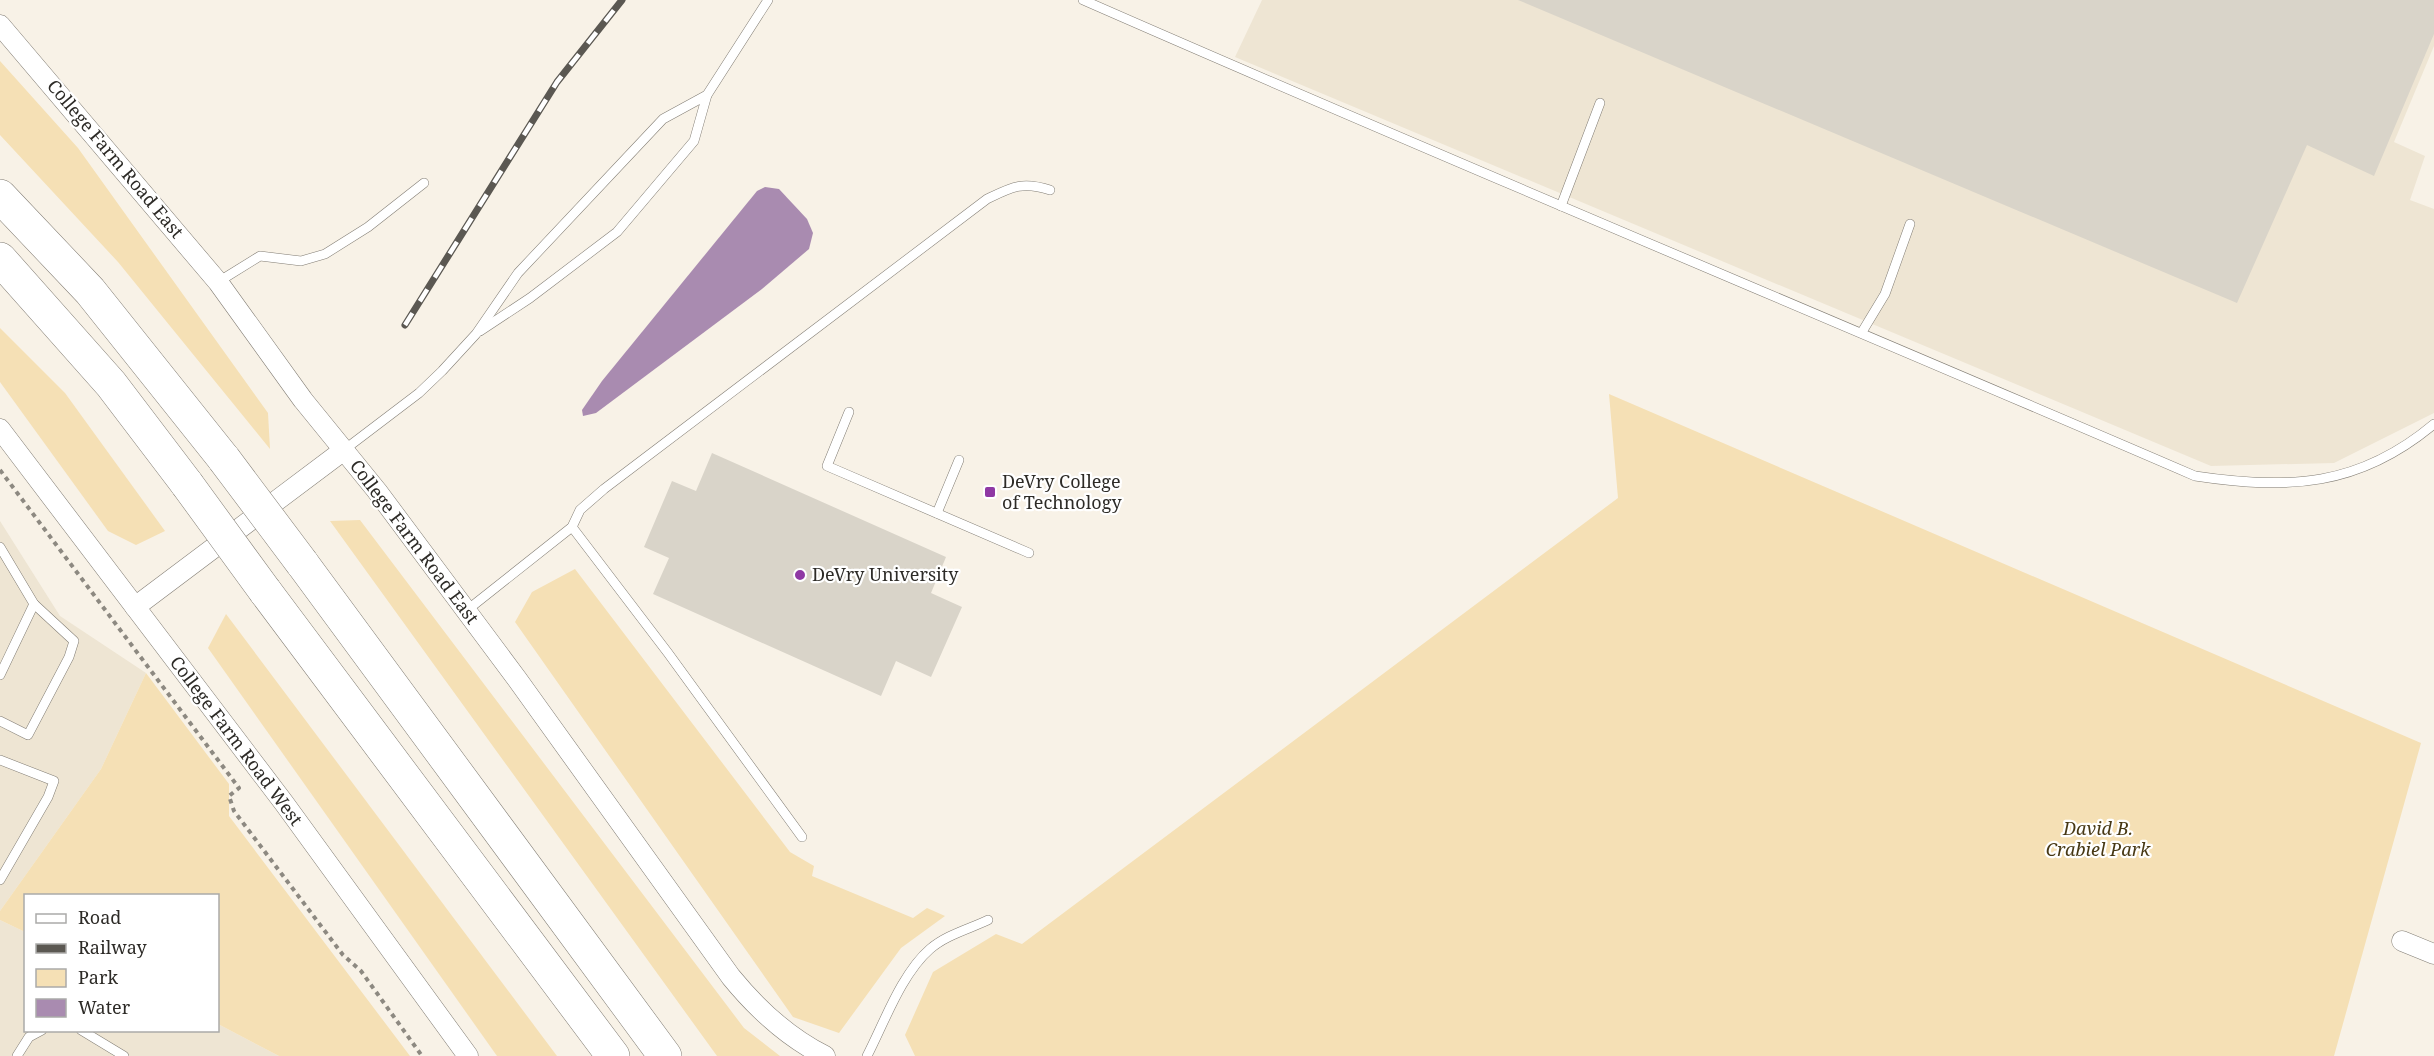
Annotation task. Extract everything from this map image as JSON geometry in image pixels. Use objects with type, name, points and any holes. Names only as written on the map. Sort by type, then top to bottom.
[{"type":"highway","points":[[0,196],[90,291],[224,459],[665,1056]]},
{"type":"highway","points":[[0,259],[111,384],[613,1056]]},
{"type":"highway","points":[[627,1006],[675,1056]]},
{"type":"street","name":"College Farm Road East","points":[[0,25],[218,282],[303,400],[466,610],[731,977],[748,998],[780,1028],[825,1056]]},
{"type":"street","name":"College Farm Road West","points":[[0,429],[284,803],[468,1056]]},
{"type":"street","points":[[135,607],[344,450]]},
{"type":"street","points":[[2402,941],[2434,954]]},
{"type":"lane","points":[[476,334],[530,298],[617,232],[694,141],[707,95],[768,0]]},
{"type":"lane","points":[[1083,0],[2194,476],[2239,483],[2283,484],[2331,478],[2377,462],[2412,442],[2434,424]]},
{"type":"lane","points":[[344,450],[419,393],[476,334],[518,273],[663,119],[707,95]]},
{"type":"lane","points":[[1561,206],[1600,103]]},
{"type":"lane","points":[[218,282],[260,256],[301,261],[325,254],[368,227],[424,183]]},
{"type":"lane","points":[[466,610],[572,528],[580,510],[604,489],[987,199],[1012,186],[1031,184],[1050,190]]},
{"type":"lane","points":[[1862,332],[1885,294],[1910,224]]},
{"type":"lane","points":[[849,412],[827,466],[1029,553]]},
{"type":"lane","points":[[937,513],[959,460]]},
{"type":"lane","points":[[572,528],[668,653],[802,837]]},
{"type":"lane","points":[[0,721],[28,735],[69,657],[74,641],[34,604],[1,551]]},
{"type":"lane","points":[[0,675],[34,604]]},
{"type":"lane","points":[[0,760],[54,781],[48,797],[0,880]]},
{"type":"lane","points":[[867,1056],[905,982],[922,957],[941,941],[988,920]]},
{"type":"lane","points":[[17,1056],[29,1037],[38,1032]]},
{"type":"lane","points":[[84,1032],[124,1056]]},
{"type":"path","points":[[0,470],[239,788],[229,796],[234,811],[343,955],[361,971],[422,1056]]},
{"type":"shaded area","points":[[1262,0],[2434,0],[2434,46],[2394,142],[2425,156],[2410,200],[2434,209],[2434,413],[2334,463],[2211,466],[1235,57]]},
{"type":"shaded area","points":[[0,521],[60,616],[146,673],[101,769],[0,911]]},
{"type":"shaded area","points":[[0,920],[24,932],[24,1032],[219,1032],[219,1025],[279,1056],[0,1056]]},
{"type":"green space","points":[[0,61],[78,148],[268,413],[270,449],[118,262],[0,135]]},
{"type":"green space","points":[[0,328],[65,393],[165,531],[136,545],[108,531],[0,382]]},
{"type":"green space","name":"David B. Crabiel Park","points":[[1609,394],[2421,743],[2334,1056],[915,1056],[905,1035],[933,972],[996,934],[1022,944],[1618,498]]},
{"type":"green space","points":[[360,520],[744,1028],[780,1056],[717,1056],[330,521]]},
{"type":"green space","points":[[575,569],[790,852],[814,866],[812,876],[913,918],[927,908],[945,916],[901,948],[839,1033],[793,1017],[515,622],[532,592]]},
{"type":"green space","points":[[226,614],[557,1056],[497,1056],[208,648]]},
{"type":"green space","points":[[146,673],[229,784],[229,816],[410,1056],[279,1056],[219,1025],[219,894],[24,894],[24,932],[0,920],[0,911],[101,769]]},
{"type":"water","points":[[765,187],[779,189],[807,219],[813,233],[809,249],[762,289],[596,413],[583,416],[582,410],[602,381],[757,191]]},
{"type":"building","points":[[1518,0],[2434,0],[2434,34],[2374,176],[2307,145],[2237,303]]},
{"type":"building","name":"DeVry University","points":[[712,453],[946,557],[931,593],[962,607],[931,677],[896,661],[881,696],[653,594],[669,558],[644,547],[672,481],[696,491]]},
{"type":"railway","points":[[405,325],[557,82],[622,0]]},
{"type":"place","name":"DeVry College of Technology","points":[[990,492]]},
{"type":"place","name":"DeVry University","points":[[800,575]]}]
